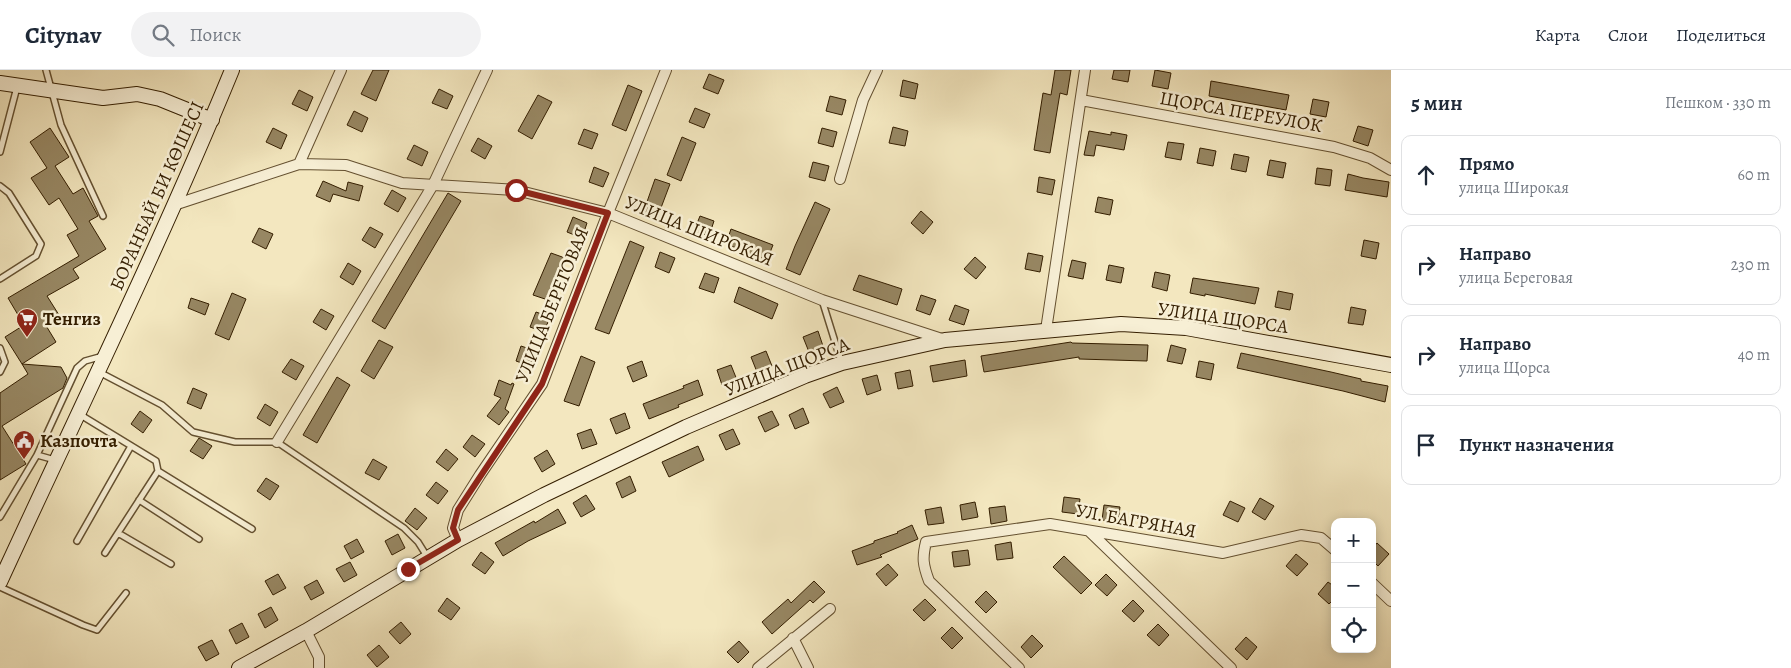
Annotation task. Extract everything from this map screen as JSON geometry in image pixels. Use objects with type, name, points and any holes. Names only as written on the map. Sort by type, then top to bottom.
[{"type":"street","name":"БОРАНБАЙ БИ КӨШЕСІ","points":[[0,582],[99,372],[212,120],[232,70]]},
{"type":"street","points":[[299,164],[341,70]]},
{"type":"street","points":[[277,442],[433,185],[487,70]]},
{"type":"street","name":"УЛИЦА БЕРЕГОВАЯ","points":[[458,540],[453,528],[458,510],[542,384],[666,70]]},
{"type":"street","points":[[840,178],[863,100],[877,70]]},
{"type":"street","points":[[1046,330],[1085,70]]},
{"type":"street","points":[[0,83],[103,98],[137,94],[160,99],[212,120]]},
{"type":"street","name":"ЩОРСА ПЕРЕУЛОК","points":[[1081,100],[1334,147],[1370,158],[1391,170]]},
{"type":"street","name":"УЛИЦА ШИРОКАЯ","points":[[174,206],[299,164],[346,165],[402,183],[516,190],[608,213],[822,300],[945,340]]},
{"type":"street","name":"УЛИЦА ЩОРСА","points":[[239,668],[306,631],[458,540],[544,495],[686,427],[805,376],[842,363],[945,340],[1121,324],[1186,328],[1391,365]]},
{"type":"street","name":"УЛ. БАГРЯНАЯ","points":[[1019,668],[929,580],[924,570],[922,556],[926,542],[1050,524],[1223,553],[1301,535],[1320,538],[1331,547]]},
{"type":"street","points":[[1088,530],[1231,668]]},
{"type":"street","points":[[1376,587],[1391,601]]},
{"type":"street","points":[[758,668],[830,609]]},
{"type":"street","points":[[306,631],[319,656],[318,668]]},
{"type":"street","points":[[793,638],[808,668]]},
{"type":"lane","points":[[46,70],[61,125],[103,216]]},
{"type":"lane","points":[[0,152],[17,86]]},
{"type":"lane","points":[[0,186],[9,193],[41,244],[36,256],[0,279]]},
{"type":"lane","points":[[822,300],[842,363]]},
{"type":"lane","points":[[0,348],[6,362],[0,372]]},
{"type":"lane","points":[[0,517],[37,454],[77,368],[85,361],[106,356]]},
{"type":"lane","points":[[99,372],[162,405],[193,432],[235,442],[277,442],[404,528],[418,542],[428,558]]},
{"type":"lane","points":[[78,414],[156,461],[158,471],[105,552]]},
{"type":"lane","points":[[77,541],[131,446]]},
{"type":"lane","points":[[37,454],[56,460]]},
{"type":"lane","points":[[158,471],[252,528]]},
{"type":"lane","points":[[139,500],[199,539]]},
{"type":"lane","points":[[118,532],[171,564]]},
{"type":"lane","points":[[0,587],[82,625],[97,630],[126,593]]},
{"type":"building","points":[[373,70],[389,70],[376,101],[361,94]]},
{"type":"building","points":[[1055,70],[1071,70],[1067,95],[1060,93],[1050,153],[1034,150],[1043,93],[1051,95]]},
{"type":"building","points":[[1114,70],[1130,70],[1128,82],[1112,79]]},
{"type":"building","points":[[1155,70],[1171,73],[1168,89],[1152,86]]},
{"type":"building","points":[[709,74],[724,80],[718,94],[703,88]]},
{"type":"building","points":[[903,80],[918,84],[915,99],[900,96]]},
{"type":"building","points":[[1211,81],[1289,95],[1286,110],[1209,96]]},
{"type":"building","points":[[628,85],[642,91],[626,131],[612,125]]},
{"type":"building","points":[[439,89],[453,96],[447,109],[432,103]]},
{"type":"building","points":[[299,90],[313,97],[307,111],[292,104]]},
{"type":"building","points":[[538,95],[552,102],[532,139],[518,131]]},
{"type":"building","points":[[830,96],[846,100],[842,115],[826,111]]},
{"type":"building","points":[[1313,99],[1329,102],[1326,117],[1310,114]]},
{"type":"building","points":[[695,108],[710,114],[704,128],[689,122]]},
{"type":"building","points":[[354,111],[368,118],[362,132],[347,125]]},
{"type":"building","points":[[1358,126],[1373,130],[1368,146],[1353,141]]},
{"type":"building","points":[[893,127],[908,131],[905,146],[889,143]]},
{"type":"building","points":[[50,128],[69,157],[55,166],[73,194],[83,188],[98,216],[89,221],[106,249],[73,269],[79,278],[47,296],[59,315],[45,324],[56,342],[22,364],[5,337],[24,325],[8,298],[79,256],[67,235],[78,229],[59,198],[49,205],[31,178],[47,168],[30,142]]},
{"type":"building","points":[[273,128],[287,135],[281,149],[266,142]]},
{"type":"building","points":[[822,128],[837,132],[833,147],[818,143]]},
{"type":"building","points":[[584,129],[598,134],[592,149],[578,144]]},
{"type":"building","points":[[1089,131],[1111,135],[1111,132],[1127,135],[1124,150],[1096,145],[1094,156],[1084,155]]},
{"type":"building","points":[[682,137],[696,143],[681,181],[667,175]]},
{"type":"building","points":[[478,138],[492,146],[485,159],[471,151]]},
{"type":"building","points":[[1168,142],[1184,144],[1181,160],[1165,157]]},
{"type":"building","points":[[414,145],[428,152],[422,166],[407,159]]},
{"type":"building","points":[[1200,148],[1216,151],[1213,166],[1197,163]]},
{"type":"building","points":[[1234,154],[1249,157],[1246,172],[1231,169]]},
{"type":"building","points":[[1270,160],[1286,163],[1283,178],[1267,175]]},
{"type":"building","points":[[813,162],[829,166],[825,181],[809,177]]},
{"type":"building","points":[[594,167],[609,173],[603,187],[589,182]]},
{"type":"building","points":[[1317,168],[1332,170],[1330,186],[1315,184]]},
{"type":"building","points":[[1348,174],[1389,182],[1387,197],[1345,190]]},
{"type":"building","points":[[1039,177],[1055,180],[1052,195],[1037,192]]},
{"type":"building","points":[[655,179],[670,184],[656,221],[642,216]]},
{"type":"building","points":[[323,181],[346,191],[348,182],[363,186],[359,201],[333,194],[330,202],[316,196]]},
{"type":"building","points":[[392,190],[406,198],[398,212],[384,204]]},
{"type":"building","points":[[448,193],[461,201],[385,329],[372,321]]},
{"type":"building","points":[[1098,197],[1113,200],[1110,215],[1095,212]]},
{"type":"building","points":[[815,202],[830,209],[800,275],[786,269]]},
{"type":"building","points":[[921,211],[933,222],[923,234],[911,223]]},
{"type":"building","points":[[700,216],[714,221],[709,236],[694,231]]},
{"type":"building","points":[[573,217],[587,223],[582,238],[567,232]]},
{"type":"building","points":[[370,227],[383,234],[375,248],[362,240]]},
{"type":"building","points":[[259,228],[273,234],[266,249],[252,242]]},
{"type":"building","points":[[731,229],[773,245],[767,260],[726,244]]},
{"type":"building","points":[[1364,240],[1379,243],[1376,259],[1361,256]]},
{"type":"building","points":[[630,241],[644,247],[609,334],[595,329]]},
{"type":"building","points":[[660,252],[675,258],[669,273],[655,267]]},
{"type":"building","points":[[551,253],[565,258],[548,300],[533,295]]},
{"type":"building","points":[[1028,253],[1043,256],[1040,272],[1025,269]]},
{"type":"building","points":[[975,257],[986,267],[976,279],[964,269]]},
{"type":"building","points":[[1072,260],[1086,263],[1083,279],[1068,276]]},
{"type":"building","points":[[348,263],[361,271],[353,285],[340,277]]},
{"type":"building","points":[[1109,265],[1124,268],[1121,283],[1106,280]]},
{"type":"building","points":[[1155,272],[1170,275],[1167,291],[1152,287]]},
{"type":"building","points":[[705,273],[719,278],[714,293],[699,288]]},
{"type":"building","points":[[859,275],[902,289],[897,305],[853,290]]},
{"type":"building","points":[[1193,278],[1259,288],[1255,304],[1205,294],[1205,296],[1190,293]]},
{"type":"building","points":[[739,287],[778,304],[772,319],[734,302]]},
{"type":"building","points":[[1278,291],[1293,294],[1290,310],[1275,307]]},
{"type":"building","points":[[232,293],[246,299],[229,340],[215,334]]},
{"type":"building","points":[[921,295],[936,300],[930,315],[916,310]]},
{"type":"building","points":[[191,298],[209,304],[205,315],[188,308]]},
{"type":"building","points":[[955,305],[969,310],[964,325],[949,320]]},
{"type":"building","points":[[1351,307],[1366,310],[1363,325],[1348,323]]},
{"type":"building","points":[[321,309],[334,316],[326,330],[313,322]]},
{"type":"building","points":[[536,312],[550,317],[544,332],[530,327]]},
{"type":"building","points":[[818,331],[823,346],[809,352],[803,337]]},
{"type":"building","points":[[379,340],[393,347],[374,379],[361,371]]},
{"type":"building","points":[[1071,342],[1148,345],[1147,361],[1079,359],[1079,357],[984,372],[981,356]]},
{"type":"building","points":[[1171,345],[1186,349],[1182,364],[1167,361]]},
{"type":"building","points":[[521,346],[536,351],[530,366],[516,361]]},
{"type":"building","points":[[766,351],[772,366],[757,372],[751,357]]},
{"type":"building","points":[[1241,353],[1388,386],[1385,402],[1237,368]]},
{"type":"building","points":[[581,356],[595,362],[579,406],[564,401]]},
{"type":"building","points":[[291,359],[304,366],[296,380],[282,372]]},
{"type":"building","points":[[965,360],[967,376],[933,382],[930,366]]},
{"type":"building","points":[[642,361],[647,376],[633,382],[627,367]]},
{"type":"building","points":[[1199,361],[1214,364],[1211,380],[1196,377]]},
{"type":"building","points":[[22,364],[61,367],[67,378],[63,388],[2,426],[26,464],[0,480],[0,393],[28,374]]},
{"type":"building","points":[[731,365],[737,380],[722,385],[717,370]]},
{"type":"building","points":[[910,370],[913,386],[898,389],[895,373]]},
{"type":"building","points":[[877,375],[881,390],[867,395],[862,379]]},
{"type":"building","points":[[337,377],[350,385],[317,443],[303,435]]},
{"type":"building","points":[[499,380],[511,385],[512,383],[514,384],[505,409],[509,412],[499,425],[487,416],[501,398],[494,395]]},
{"type":"building","points":[[698,380],[703,395],[649,419],[643,404],[684,388],[683,386]]},
{"type":"building","points":[[837,387],[844,402],[830,408],[823,394]]},
{"type":"building","points":[[193,388],[207,394],[201,409],[187,403]]},
{"type":"building","points":[[265,404],[278,412],[270,426],[257,418]]},
{"type":"building","points":[[803,408],[809,423],[795,429],[789,415]]},
{"type":"building","points":[[140,411],[152,420],[143,433],[131,424]]},
{"type":"building","points":[[772,411],[779,425],[765,432],[758,417]]},
{"type":"building","points":[[625,413],[630,428],[616,434],[610,419]]},
{"type":"building","points":[[591,429],[597,444],[582,449],[577,434]]},
{"type":"building","points":[[733,429],[740,444],[726,450],[719,435]]},
{"type":"building","points":[[472,435],[485,444],[475,457],[463,447]]},
{"type":"building","points":[[199,438],[212,446],[203,459],[190,451]]},
{"type":"building","points":[[698,446],[704,460],[669,477],[662,462]]},
{"type":"building","points":[[446,449],[458,459],[448,471],[436,462]]},
{"type":"building","points":[[547,450],[555,464],[542,472],[534,458]]},
{"type":"building","points":[[373,459],[387,467],[379,480],[365,473]]},
{"type":"building","points":[[630,476],[636,491],[622,498],[616,483]]},
{"type":"building","points":[[266,478],[279,486],[270,500],[257,491]]},
{"type":"building","points":[[436,482],[448,491],[438,504],[426,495]]},
{"type":"building","points":[[586,495],[595,509],[581,517],[573,503]]},
{"type":"building","points":[[1064,497],[1080,499],[1078,514],[1062,512]]},
{"type":"building","points":[[1260,498],[1274,506],[1265,520],[1252,512]]},
{"type":"building","points":[[1230,501],[1245,508],[1238,522],[1223,515]]},
{"type":"building","points":[[975,502],[978,517],[962,520],[960,505]]},
{"type":"building","points":[[1104,505],[1120,507],[1118,522],[1102,520]]},
{"type":"building","points":[[1005,506],[1007,521],[991,524],[989,508]]},
{"type":"building","points":[[941,507],[944,523],[928,525],[925,510]]},
{"type":"building","points":[[415,508],[427,518],[417,530],[405,521]]},
{"type":"building","points":[[558,509],[566,523],[528,541],[503,556],[495,543]]},
{"type":"building","points":[[912,525],[918,539],[880,555],[882,557],[857,565],[852,551],[898,533]]},
{"type":"building","points":[[398,534],[405,548],[392,555],[385,541]]},
{"type":"building","points":[[357,539],[364,552],[351,559],[344,546]]},
{"type":"building","points":[[1011,542],[1013,558],[997,560],[995,545]]},
{"type":"building","points":[[1377,543],[1389,554],[1378,566],[1376,564]]},
{"type":"building","points":[[968,550],[970,565],[954,567],[952,552]]},
{"type":"building","points":[[481,552],[494,562],[485,574],[472,565]]},
{"type":"building","points":[[1296,554],[1308,564],[1297,576],[1286,566]]},
{"type":"building","points":[[1064,556],[1092,583],[1081,594],[1053,567]]},
{"type":"building","points":[[350,562],[357,575],[344,582],[336,569]]},
{"type":"building","points":[[888,564],[898,575],[886,586],[876,574]]},
{"type":"building","points":[[278,574],[286,588],[273,595],[265,581]]},
{"type":"building","points":[[1106,574],[1117,585],[1107,596],[1095,585]]},
{"type":"building","points":[[317,580],[324,593],[311,600],[304,587]]},
{"type":"building","points":[[814,581],[825,592],[813,603],[810,600],[772,634],[762,622],[788,599],[791,603]]},
{"type":"building","points":[[1328,582],[1331,584],[1331,602],[1329,604],[1318,594]]},
{"type":"building","points":[[986,591],[997,602],[986,613],[975,602]]},
{"type":"building","points":[[447,598],[460,608],[451,620],[438,611]]},
{"type":"building","points":[[925,599],[936,610],[924,621],[913,610]]},
{"type":"building","points":[[1133,600],[1144,611],[1134,622],[1122,611]]},
{"type":"building","points":[[271,607],[278,620],[265,628],[258,614]]},
{"type":"building","points":[[401,622],[411,634],[400,644],[389,632]]},
{"type":"building","points":[[242,623],[249,637],[236,644],[229,630]]},
{"type":"building","points":[[1158,624],[1169,635],[1159,646],[1147,635]]},
{"type":"building","points":[[952,627],[963,638],[952,649],[941,638]]},
{"type":"building","points":[[1032,635],[1043,646],[1031,658],[1021,647]]},
{"type":"building","points":[[1246,637],[1257,647],[1247,660],[1235,649]]},
{"type":"building","points":[[212,640],[219,654],[206,661],[198,647]]},
{"type":"building","points":[[739,641],[749,652],[738,663],[727,652]]},
{"type":"building","points":[[379,645],[389,657],[377,667],[367,655]]},
{"type":"place","name":"Тенгиз","points":[[27,338]]},
{"type":"place","name":"Казпочта","points":[[24,460]]},
{"type":"route","points":[[408,569],[458,540],[453,528],[458,510],[480,474],[542,384],[608,213],[516,190]]}]
